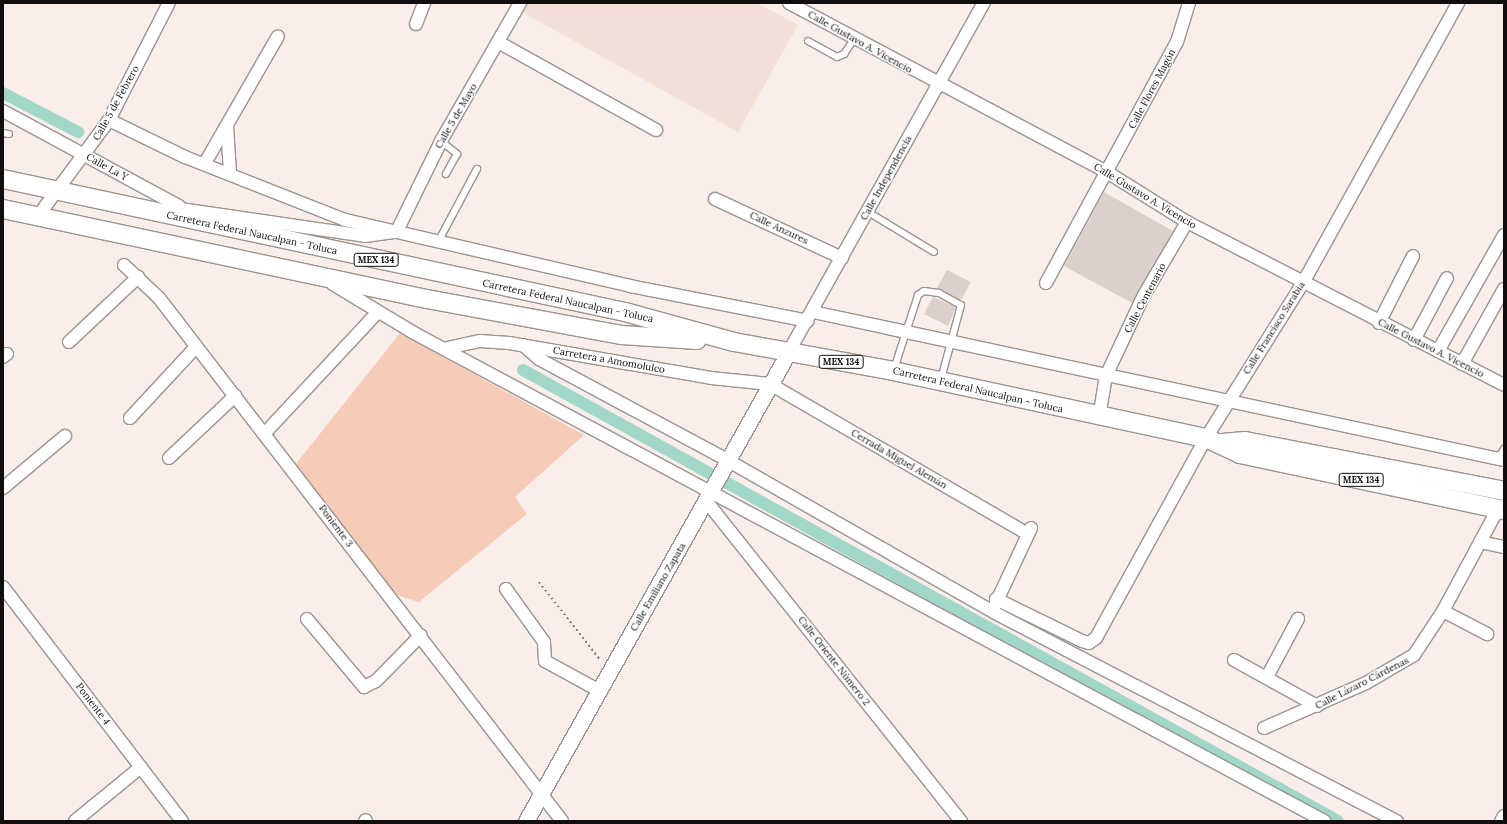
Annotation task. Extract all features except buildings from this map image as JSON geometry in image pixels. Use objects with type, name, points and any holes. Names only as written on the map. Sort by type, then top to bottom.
[{"type":"main road","name":"Carretera Federal Naucalpan - Toluca","points":[[3,179],[129,205],[209,226],[625,312],[734,342],[893,371],[1214,440],[1245,441],[1504,491]]},
{"type":"main road","name":"Carretera Federal Naucalpan - Toluca","points":[[3,209],[316,276],[621,335],[734,342]]},
{"type":"main road","name":"Carretera Federal Naucalpan - Toluca","points":[[1214,440],[1240,454],[1501,509]]},
{"type":"street","name":"Calle 5 de Febrero","points":[[38,216],[89,150],[107,123],[169,3]]},
{"type":"street","points":[[416,24],[424,3]]},
{"type":"street","name":"Calle 5 de Mayo","points":[[397,231],[440,141],[520,3]]},
{"type":"street","name":"Calle Gustavo A. Vicencio","points":[[789,3],[938,85],[1107,172],[1187,222],[1504,385]]},
{"type":"street","name":"Calle Independencia","points":[[788,353],[811,316],[984,3]]},
{"type":"street","name":"Calle Flores Magón","points":[[1046,283],[1177,42],[1189,3]]},
{"type":"street","name":"Calle Francisco Sarabia","points":[[996,599],[1082,641],[1090,643],[1098,634],[1214,440],[1228,402],[1304,281],[1458,3]]},
{"type":"street","points":[[205,163],[278,36]]},
{"type":"street","points":[[498,42],[656,130]]},
{"type":"street","name":"Calle La Y","points":[[3,111],[89,150],[184,208],[209,226]]},
{"type":"street","points":[[107,123],[345,220],[698,301],[811,316],[906,332],[1228,402],[1502,456]]},
{"type":"street","points":[[227,126],[230,172]]},
{"type":"street","name":"Calle Anzures","points":[[715,199],[842,258]]},
{"type":"street","points":[[129,205],[184,208],[365,236],[397,231]]},
{"type":"street","name":"Calle Centenario","points":[[1098,416],[1106,376],[1144,295],[1187,222]]},
{"type":"street","points":[[1438,351],[1504,235]]},
{"type":"street","points":[[1379,322],[1413,256]]},
{"type":"street","name":"Poniente 3","points":[[124,265],[159,298],[421,635],[562,821]]},
{"type":"street","points":[[316,276],[353,295],[377,313],[716,481],[995,613],[1397,821]]},
{"type":"street","points":[[70,342],[138,277]]},
{"type":"street","points":[[1414,340],[1447,278]]},
{"type":"street","points":[[1462,364],[1504,289]]},
{"type":"street","points":[[265,433],[377,313]]},
{"type":"street","name":"Carretera a Amomolulco","points":[[448,348],[480,342],[523,345],[711,378],[770,384]]},
{"type":"street","points":[[523,345],[539,360],[716,481],[1324,821]]},
{"type":"street","points":[[130,418],[196,347]]},
{"type":"street","name":"Calle Emiliano Zapata","points":[[526,821],[788,353]]},
{"type":"street","name":"Cerrada Miguel Alemán","points":[[770,384],[1030,530],[996,599]]},
{"type":"street","points":[[169,458],[235,396]]},
{"type":"street","points":[[3,488],[65,436]]},
{"type":"street","name":"Calle Oriente Número 2","points":[[716,481],[961,821]]},
{"type":"street","name":"Calle Lázaro Cárdenas","points":[[1264,728],[1317,706],[1411,658],[1443,612],[1480,542],[1501,509]]},
{"type":"street","points":[[1480,542],[1504,547]]},
{"type":"street","name":"Poniente 4","points":[[3,587],[182,821]]},
{"type":"street","points":[[506,589],[544,642],[545,661],[600,690]]},
{"type":"street","points":[[995,613],[996,599]]},
{"type":"street","points":[[1443,612],[1487,634]]},
{"type":"street","points":[[307,619],[364,687],[376,681],[421,635]]},
{"type":"street","points":[[1267,677],[1298,619]]},
{"type":"street","points":[[1234,660],[1317,706]]},
{"type":"street","points":[[75,821],[141,767]]},
{"type":"street","points":[[1501,821],[1504,816]]},
{"type":"lane","points":[[808,41],[837,57],[844,54],[854,39]]},
{"type":"lane","points":[[440,141],[457,154],[446,174]]},
{"type":"lane","points":[[438,242],[478,170]]},
{"type":"lane","points":[[868,212],[934,252]]},
{"type":"lane","points":[[893,371],[918,295],[924,291],[938,293],[960,303],[952,342],[940,382]]},
{"type":"path","points":[[539,582],[610,673]]},
{"type":"shaded area","points":[[528,3],[757,3],[798,25],[738,132],[522,12]]},
{"type":"shaded area","points":[[400,333],[584,435],[515,497],[527,514],[419,602],[390,593],[295,465]]},
{"type":"waterway","points":[[3,93],[78,132]]},
{"type":"waterway","points":[[523,370],[1338,821]]}]
